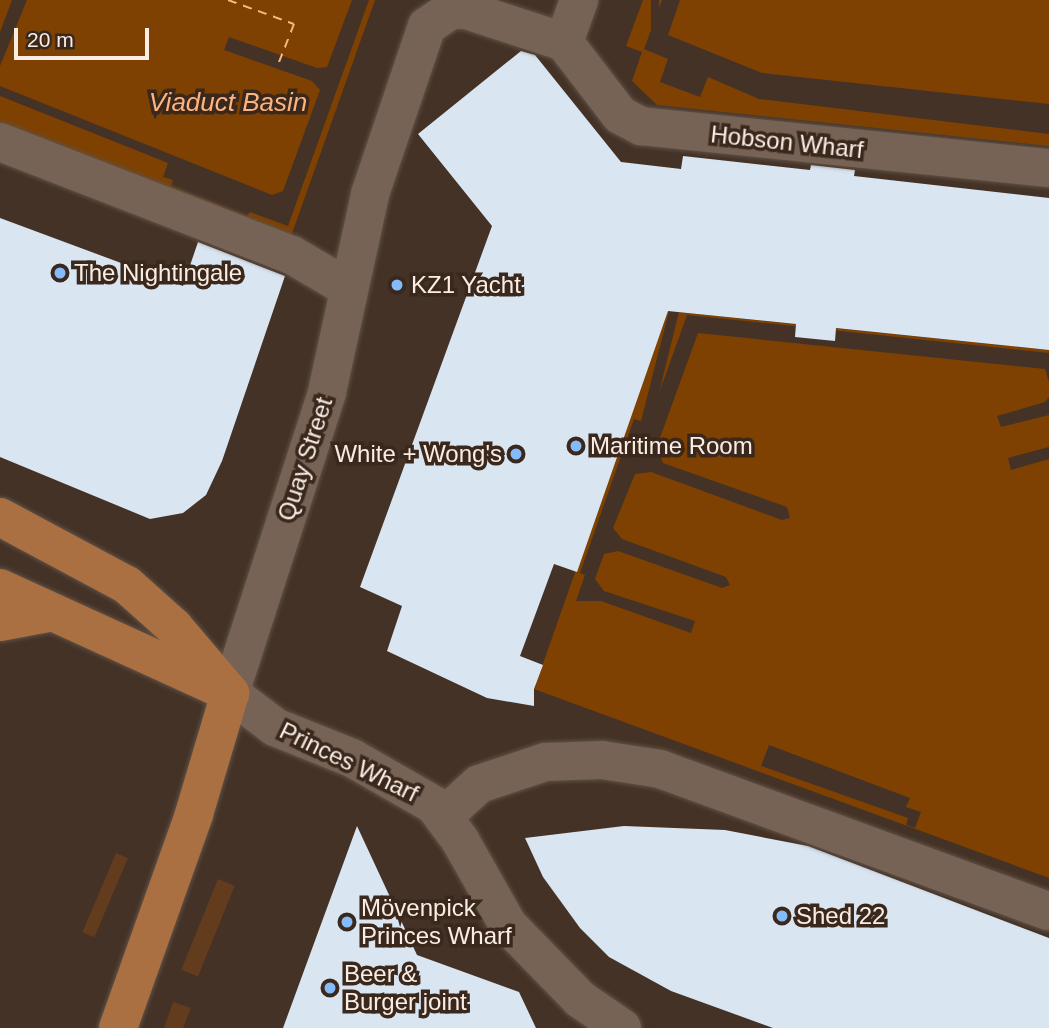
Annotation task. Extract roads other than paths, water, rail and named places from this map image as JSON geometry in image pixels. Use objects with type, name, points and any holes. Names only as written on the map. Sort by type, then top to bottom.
[{"type":"main road","points":[[0,517],[127,585],[174,627],[230,692]]},
{"type":"main road","points":[[0,588],[48,613],[230,692]]},
{"type":"main road","points":[[0,622],[48,613]]},
{"type":"main road","name":"Quay Street","points":[[118,1028],[194,814],[230,692]]},
{"type":"street","points":[[564,42],[579,0]]},
{"type":"street","name":"Quay Street","points":[[230,692],[327,392],[348,288],[397,105],[427,26],[451,10],[466,10],[564,42]]},
{"type":"street","name":"Hobson Wharf","points":[[564,42],[620,115],[641,126],[1049,167]]},
{"type":"street","points":[[0,142],[292,255],[348,288]]},
{"type":"street","name":"Princes Wharf","points":[[230,692],[275,727],[400,782],[444,816],[508,925],[580,999],[622,1028]]},
{"type":"street","points":[[444,816],[479,784],[545,762],[602,760],[660,769],[1049,911]]},
{"type":"water","name":"Viaduct Basin","points":[[0,0],[375,0],[289,242],[0,125]]},
{"type":"water","points":[[643,0],[1049,0],[1049,146],[657,105],[632,81],[642,52],[626,46]]},
{"type":"water","points":[[667,311],[1049,350],[1049,878],[534,689]]},
{"type":"place","name":"The Nightingale","points":[[60,273]]},
{"type":"place","name":"KZ1 Yacht","points":[[397,285]]},
{"type":"place","name":"Maritime Room","points":[[576,446]]},
{"type":"place","name":"White + Wong's","points":[[516,454]]},
{"type":"place","name":"Shed 22","points":[[782,916]]},
{"type":"place","name":"Mövenpick Princes Wharf","points":[[347,922]]},
{"type":"place","name":"Beer & Burger joint","points":[[330,988]]}]
